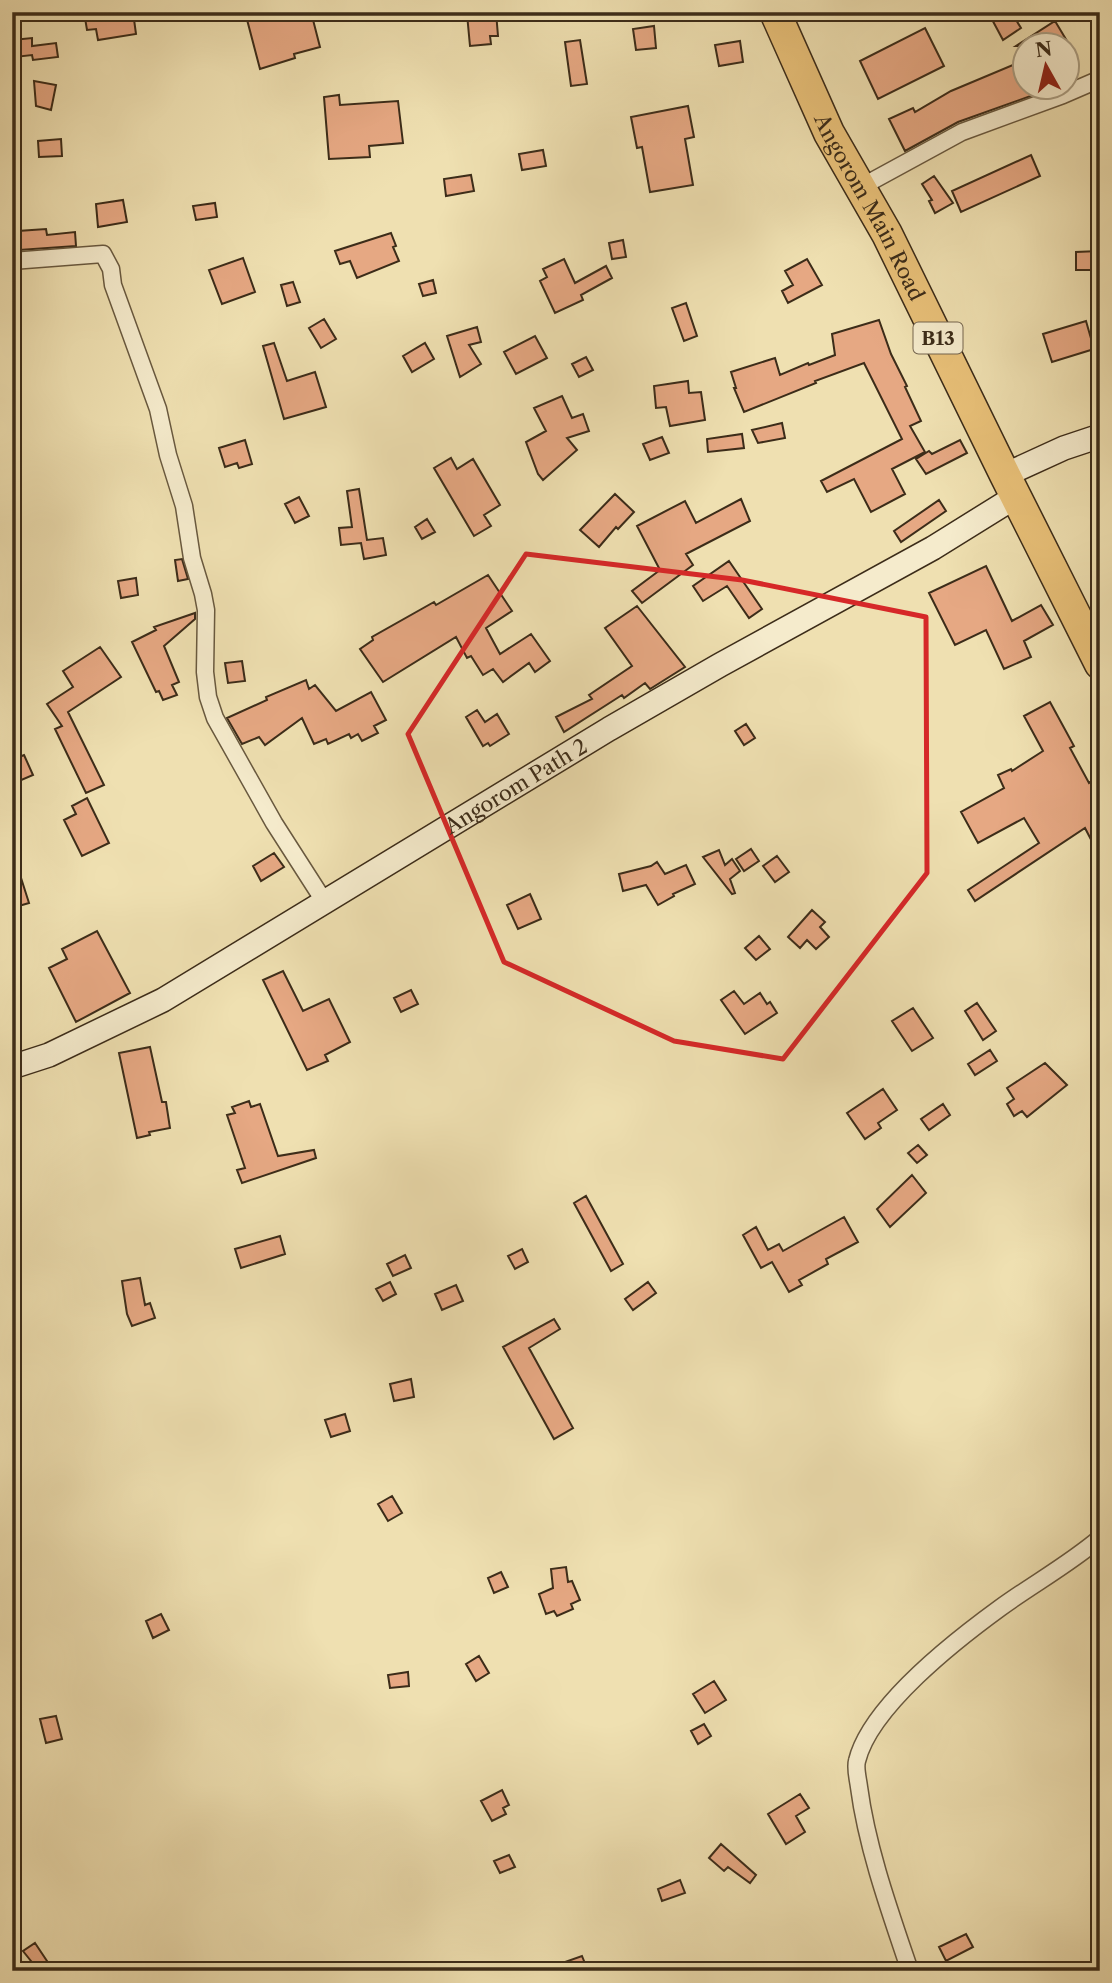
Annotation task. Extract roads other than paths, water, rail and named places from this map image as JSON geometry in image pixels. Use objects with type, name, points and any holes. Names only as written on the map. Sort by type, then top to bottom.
[{"type":"highway","name":"Angorom Main Road","points":[[775,12],[828,133],[887,234],[1100,664]]},
{"type":"street","points":[[861,187],[961,132],[1100,79]]},
{"type":"street","points":[[12,261],[93,253],[103,254],[107,259],[113,285],[158,409],[168,455],[184,506],[192,558],[206,610],[208,697],[215,718],[274,823],[324,901]]},
{"type":"street","name":"Angorom Path 2","points":[[12,1068],[50,1055],[163,1000],[609,729],[922,554],[1064,448],[1100,436]]},
{"type":"street","points":[[909,1971],[868,1835],[862,1803],[856,1763],[866,1737],[902,1691],[946,1651],[1000,1607],[1045,1579],[1100,1538]]}]
